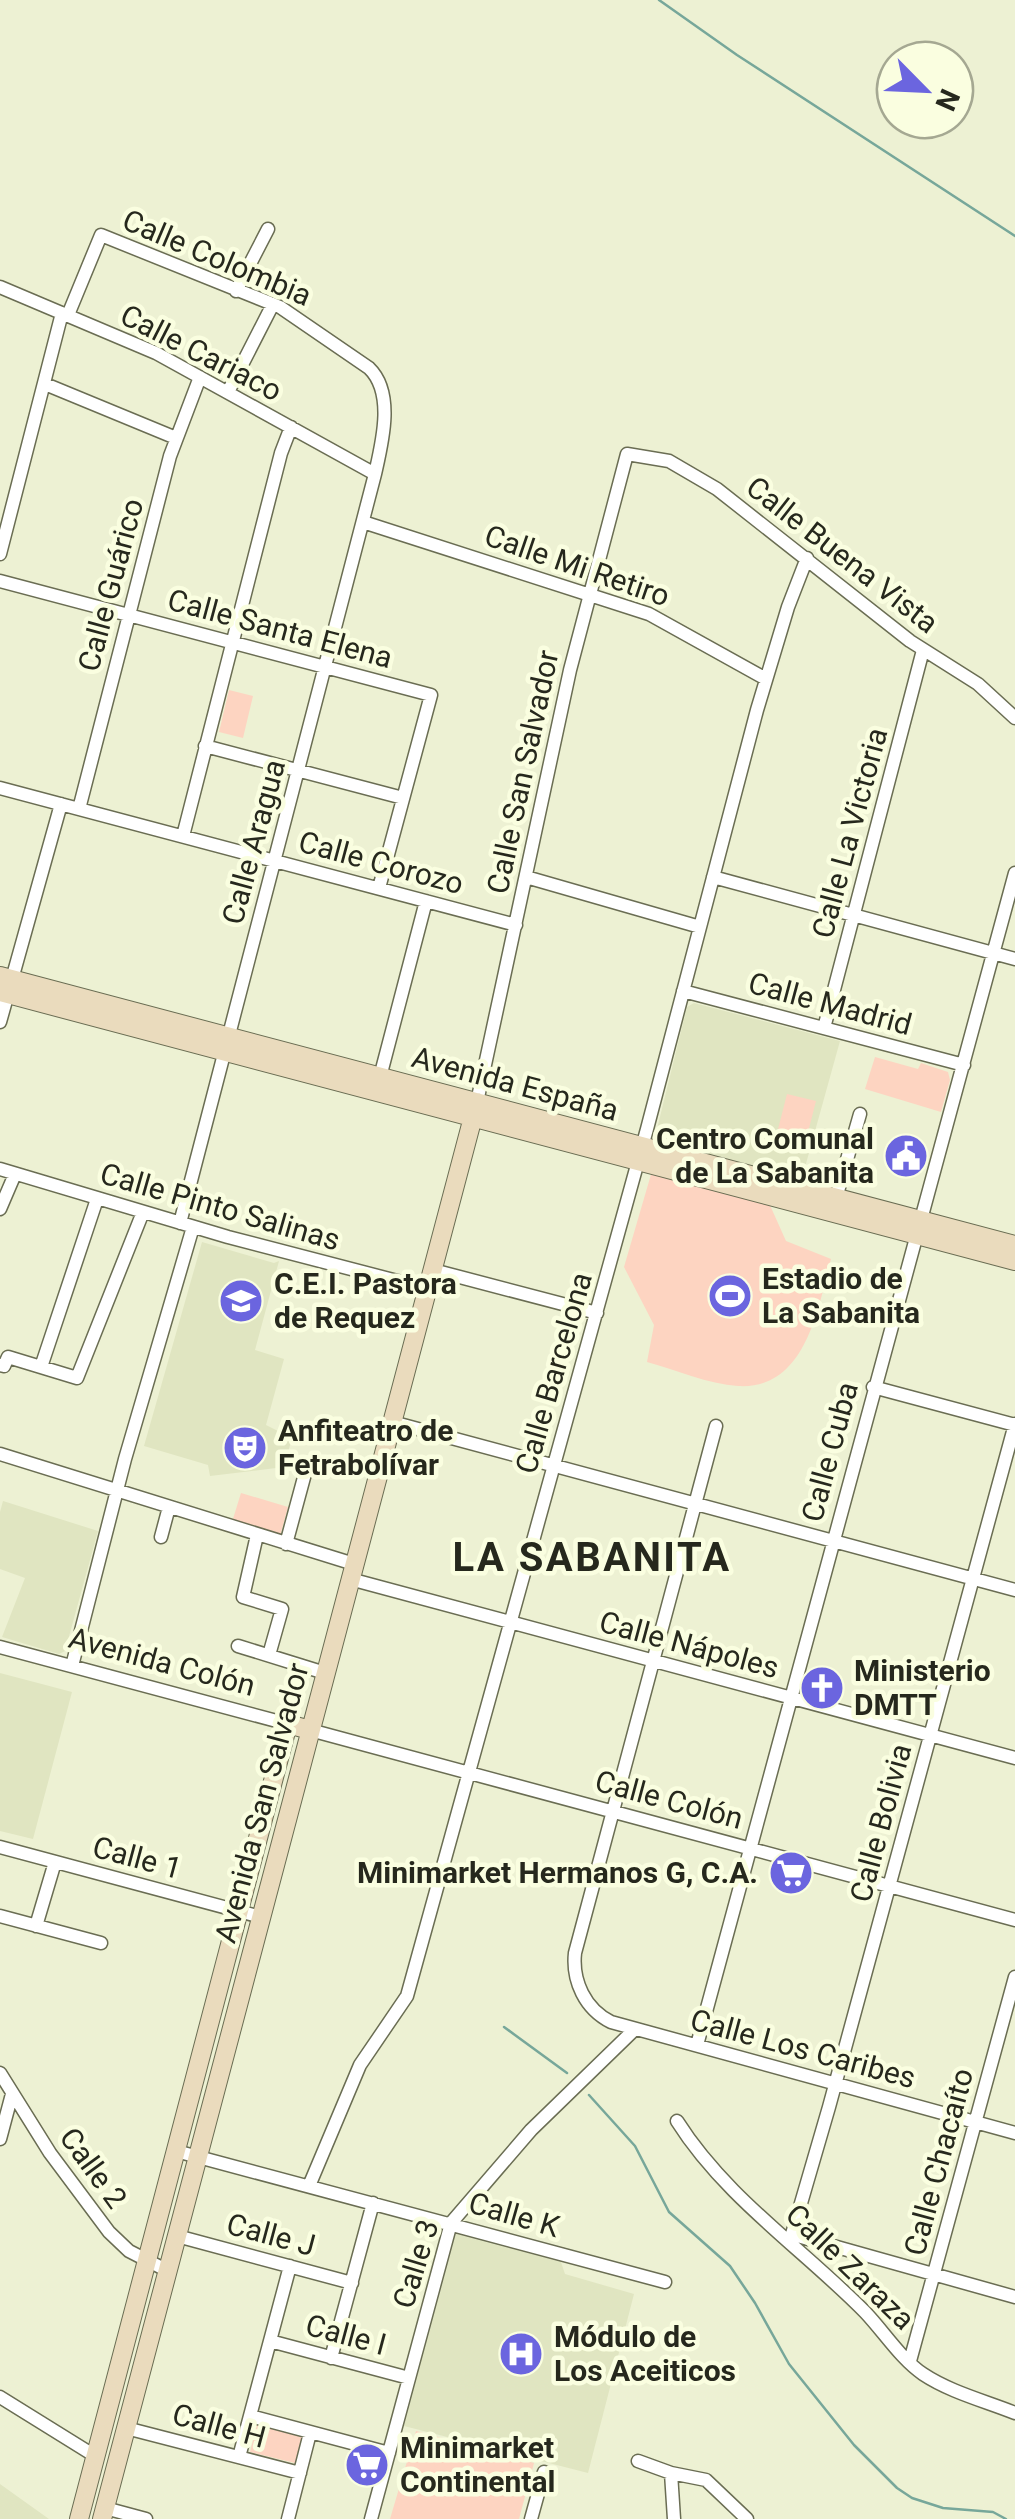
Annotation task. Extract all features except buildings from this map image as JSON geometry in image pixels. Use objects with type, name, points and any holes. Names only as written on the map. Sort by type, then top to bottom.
[{"type":"street","points":[[236,291],[268,228]]},
{"type":"street","name":"Calle Colombia","points":[[65,314],[100,235],[273,304],[315,328],[376,374],[382,394],[383,424],[375,474]]},
{"type":"street","name":"Calle Cariaco","points":[[0,287],[156,353],[375,474]]},
{"type":"street","points":[[228,392],[273,304]]},
{"type":"street","points":[[0,554],[65,314]]},
{"type":"street","name":"Calle Guárico","points":[[79,809],[176,438],[200,377]]},
{"type":"street","points":[[45,384],[176,438]]},
{"type":"street","points":[[183,836],[281,452],[292,427]]},
{"type":"street","name":"Calle Buena Vista","points":[[627,454],[658,457],[684,468],[923,650],[978,684],[1015,718]]},
{"type":"street","name":"Calle San Salvador","points":[[475,1110],[588,593],[627,454]]},
{"type":"street","name":"Calle Aragua","points":[[72,1666],[186,1225],[227,1044],[375,474]]},
{"type":"street","name":"Calle Mi Retiro","points":[[362,522],[666,621],[766,678]]},
{"type":"street","name":"Calle Barcelona","points":[[308,2186],[360,2065],[407,1996],[597,1313],[766,678],[807,558]]},
{"type":"street","name":"Calle Santa Elena","points":[[0,581],[431,695],[403,798]]},
{"type":"street","name":"Calle La Victoria","points":[[824,1028],[923,650]]},
{"type":"street","points":[[206,746],[403,798],[379,888]]},
{"type":"street","name":"Calle Corozo","points":[[0,788],[516,925]]},
{"type":"street","points":[[0,1022],[5,985],[61,804]]},
{"type":"street","name":"Calle Cuba","points":[[697,2045],[1015,872]]},
{"type":"street","points":[[526,877],[700,927]]},
{"type":"street","points":[[713,877],[1015,959]]},
{"type":"street","points":[[380,1076],[426,900]]},
{"type":"street","name":"Avenida España","points":[[5,985],[918,1228],[1015,1245]]},
{"type":"street","name":"Calle Madrid","points":[[683,991],[964,1065]]},
{"type":"street","name":"Avenida España","points":[[227,1044],[380,1076],[475,1110]]},
{"type":"street","name":"Avenida San Salvador","points":[[104,2513],[475,1110]]},
{"type":"street","points":[[836,1198],[860,1114]]},
{"type":"street","name":"Avenida España","points":[[640,1154],[836,1198],[1015,1261]]},
{"type":"street","name":"Calle Pinto Salinas","points":[[0,1169],[186,1225],[428,1290]]},
{"type":"street","points":[[0,1209],[16,1174]]},
{"type":"street","points":[[40,1367],[97,1199]]},
{"type":"street","points":[[0,1365],[4,1366],[8,1357],[77,1378],[143,1212]]},
{"type":"street","points":[[433,1270],[597,1313]]},
{"type":"street","points":[[874,1387],[1015,1425]]},
{"type":"street","points":[[392,1422],[1015,1590]]},
{"type":"street","name":"Calle Bolivia","points":[[792,2238],[1015,1425]]},
{"type":"street","points":[[635,2030],[600,2016],[586,1999],[575,1976],[575,1953],[716,1426]]},
{"type":"street","name":"Calle Nápoles","points":[[0,1454],[257,1534],[352,1572],[510,1622],[1015,1758]]},
{"type":"street","points":[[286,1544],[306,1470]]},
{"type":"street","points":[[160,1537],[169,1507]]},
{"type":"street","points":[[257,1534],[243,1597],[282,1609],[269,1655]]},
{"type":"street","points":[[238,1646],[325,1674]]},
{"type":"street","name":"Avenida Colón","points":[[0,1647],[310,1730]]},
{"type":"street","name":"Avenida San Salvador","points":[[79,2519],[288,1724]]},
{"type":"street","name":"Calle Colón","points":[[310,1730],[1015,1920]]},
{"type":"street","name":"Calle 1","points":[[0,1847],[261,1917]]},
{"type":"street","points":[[36,1926],[55,1862]]},
{"type":"street","points":[[0,1916],[100,1944]]},
{"type":"street","name":"Calle Chacaíto","points":[[910,2361],[1015,1977]]},
{"type":"street","name":"Calle Los Caribes","points":[[635,2030],[1015,2132]]},
{"type":"street","name":"Calle 3","points":[[371,2519],[451,2223],[531,2130],[635,2030]]},
{"type":"street","name":"Calle 2","points":[[0,2074],[50,2152],[109,2232],[128,2252],[168,2271]]},
{"type":"street","points":[[0,2139],[12,2094]]},
{"type":"street","name":"Calle Zaraza","points":[[677,2122],[692,2145],[743,2201],[792,2238],[910,2361],[938,2382],[1015,2413]]},
{"type":"street","name":"Calle K","points":[[176,2150],[666,2282]]},
{"type":"street","points":[[332,2358],[374,2202]]},
{"type":"street","name":"Calle J","points":[[177,2236],[352,2282]]},
{"type":"street","points":[[792,2238],[1015,2297]]},
{"type":"street","points":[[239,2457],[290,2266]]},
{"type":"street","name":"Calle I","points":[[270,2341],[409,2378]]},
{"type":"street","points":[[0,2397],[96,2456]]},
{"type":"street","name":"Calle H","points":[[250,2416],[388,2453]]},
{"type":"street","name":"Calle H","points":[[126,2428],[300,2473]]},
{"type":"street","points":[[288,2519],[310,2432]]},
{"type":"street","points":[[638,2461],[712,2484],[746,2519]]},
{"type":"street","points":[[532,2519],[544,2472]]},
{"type":"street","points":[[670,2473],[674,2519]]},
{"type":"street","points":[[104,2513],[146,2519]]},
{"type":"shaded area","points":[[229,690],[253,696],[243,738],[219,732]]},
{"type":"shaded area","points":[[694,1003],[840,1041],[802,1178],[657,1141],[687,1007]]},
{"type":"shaded area","points":[[875,1057],[918,1069],[921,1063],[948,1072],[950,1080],[941,1112],[865,1089]]},
{"type":"shaded area","points":[[787,1094],[816,1101],[805,1144],[776,1137]]},
{"type":"shaded area","name":"Estadio de La Sabanita","points":[[652,1171],[769,1203],[786,1241],[831,1259],[814,1322],[794,1360],[779,1375],[761,1384],[727,1385],[647,1362],[654,1325],[624,1267]]},
{"type":"shaded area","points":[[202,1242],[274,1263],[279,1261],[255,1350],[284,1359],[266,1425],[292,1438],[284,1467],[210,1476],[208,1465],[144,1446]]},
{"type":"shaded area","points":[[241,1493],[288,1507],[280,1536],[232,1522]]},
{"type":"shaded area","points":[[3,1501],[98,1531],[65,1651],[59,1654],[2,1637],[25,1578],[0,1569]]},
{"type":"shaded area","points":[[0,1673],[72,1692],[33,1839],[0,1831]]},
{"type":"shaded area","name":"Módulo de Los Aceiticos","points":[[456,2234],[561,2262],[565,2274],[634,2294],[588,2473],[404,2426]]},
{"type":"shaded area","points":[[257,2425],[302,2437],[295,2463],[250,2452]]},
{"type":"shaded area","points":[[416,2431],[534,2463],[519,2519],[390,2519]]},
{"type":"shaded area","points":[[0,2484],[49,2519],[0,2519]]},
{"type":"waterway","points":[[659,0],[1015,236]]},
{"type":"waterway","points":[[504,2027],[567,2073]]},
{"type":"waterway","points":[[589,2095],[635,2146],[669,2212],[730,2266],[789,2364],[854,2445],[912,2498],[943,2508],[993,2512],[1006,2519]]},
{"type":"place","name":"Centro Comunal de La Sabanita","points":[[906,1156]]},
{"type":"place","name":"Estadio de La Sabanita","points":[[730,1296]]},
{"type":"place","name":"C.E.I. Pastora de Requez","points":[[241,1301]]},
{"type":"place","name":"Anfiteatro de Fetrabolívar","points":[[245,1448]]},
{"type":"place","name":"Ministerio DMTT","points":[[822,1688]]},
{"type":"place","name":"Minimarket Hermanos G, C.A.","points":[[791,1873]]},
{"type":"place","name":"Módulo de Los Aceiticos","points":[[521,2354]]},
{"type":"place","name":"Minimarket Continental","points":[[367,2465]]},
{"type":"district","name":"LA SABANITA","points":[[592,1557]]}]
